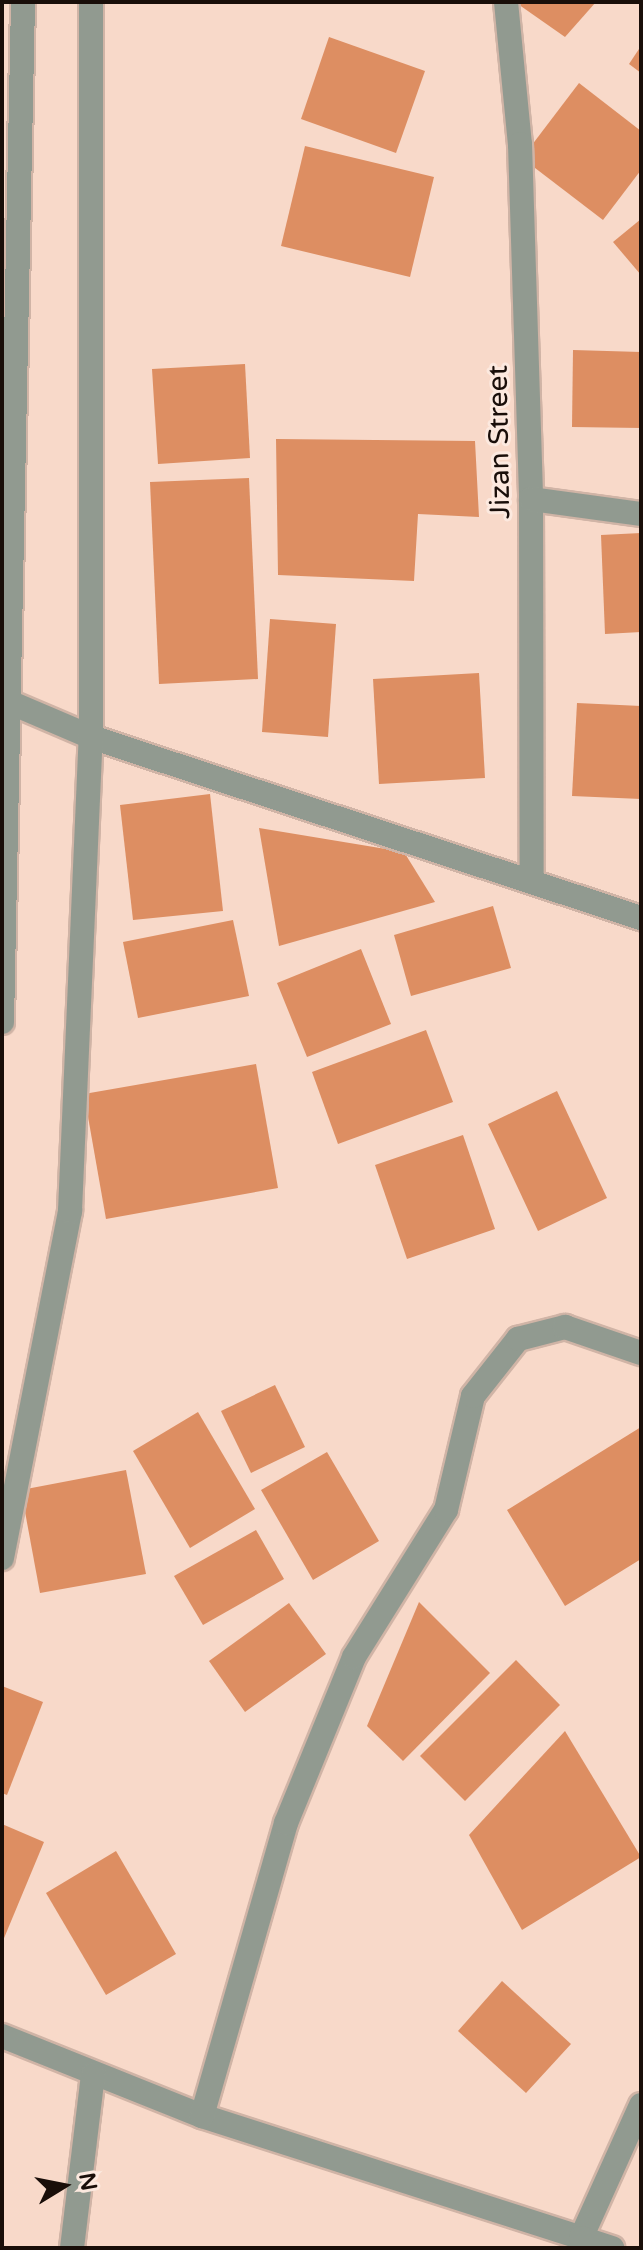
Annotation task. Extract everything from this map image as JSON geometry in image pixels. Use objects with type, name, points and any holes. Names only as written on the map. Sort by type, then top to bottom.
[{"type":"street","points":[[2,1022],[9,702],[7,609],[23,2]]},
{"type":"street","points":[[2,1558],[70,1211],[91,737],[91,2]]},
{"type":"street","name":"Jizan Street","points":[[506,2],[520,144],[531,499],[532,881]]},
{"type":"street","points":[[531,499],[641,514]]},
{"type":"street","points":[[9,702],[91,737],[641,918]]},
{"type":"street","points":[[202,2116],[286,1823],[354,1657],[446,1510],[473,1396],[518,1339],[565,1327],[641,1353]]},
{"type":"street","points":[[2,2036],[202,2116],[538,2236],[581,2238],[612,2248]]},
{"type":"street","points":[[72,2248],[93,2074]]},
{"type":"street","points":[[581,2238],[641,2105]]},
{"type":"building","points":[[515,2],[596,2],[565,37]]},
{"type":"building","points":[[329,37],[425,71],[396,153],[301,119]]},
{"type":"building","points":[[641,46],[641,73],[629,64]]},
{"type":"building","points":[[579,83],[641,131],[641,170],[603,220],[522,158]]},
{"type":"building","points":[[305,146],[434,177],[410,277],[281,246]]},
{"type":"building","points":[[641,219],[641,275],[613,242]]},
{"type":"building","points":[[573,350],[641,352],[641,428],[572,427]]},
{"type":"building","points":[[245,364],[250,458],[158,464],[152,369]]},
{"type":"building","points":[[276,439],[475,441],[479,517],[418,514],[414,581],[278,575]]},
{"type":"building","points":[[249,478],[258,679],[159,684],[150,482]]},
{"type":"building","points":[[641,533],[641,632],[605,634],[601,535]]},
{"type":"building","points":[[270,619],[336,624],[328,737],[262,732]]},
{"type":"building","points":[[479,673],[485,778],[379,784],[373,679]]},
{"type":"building","points":[[577,703],[641,706],[641,799],[572,796]]},
{"type":"building","points":[[210,794],[223,911],[133,920],[120,805]]},
{"type":"building","points":[[259,828],[404,852],[435,902],[279,946]]},
{"type":"building","points":[[493,906],[511,968],[411,996],[394,935]]},
{"type":"building","points":[[233,920],[249,996],[138,1018],[123,942]]},
{"type":"building","points":[[361,949],[391,1024],[307,1057],[277,983]]},
{"type":"building","points":[[426,1030],[453,1102],[338,1144],[312,1072]]},
{"type":"building","points":[[256,1064],[278,1188],[106,1219],[84,1094]]},
{"type":"building","points":[[557,1091],[607,1198],[538,1231],[488,1124]]},
{"type":"building","points":[[463,1135],[495,1229],[407,1259],[375,1165]]},
{"type":"building","points":[[275,1385],[305,1447],[251,1473],[221,1411]]},
{"type":"building","points":[[198,1412],[255,1509],[190,1548],[133,1451]]},
{"type":"building","points":[[641,1427],[641,1559],[565,1606],[507,1510]]},
{"type":"building","points":[[327,1452],[379,1541],[313,1580],[261,1490]]},
{"type":"building","points":[[126,1470],[146,1574],[40,1593],[21,1490]]},
{"type":"building","points":[[256,1530],[284,1579],[203,1625],[174,1576]]},
{"type":"building","points":[[419,1602],[490,1673],[403,1761],[367,1726]]},
{"type":"building","points":[[289,1603],[326,1654],[245,1712],[209,1661]]},
{"type":"building","points":[[516,1660],[560,1705],[465,1801],[420,1756]]},
{"type":"building","points":[[2,1686],[43,1702],[7,1795],[2,1793]]},
{"type":"building","points":[[565,1731],[641,1857],[522,1930],[469,1835]]},
{"type":"building","points":[[2,1824],[44,1842],[2,1943]]},
{"type":"building","points":[[116,1851],[176,1954],[106,1995],[46,1893]]},
{"type":"building","points":[[502,1981],[571,2044],[526,2093],[458,2031]]}]
